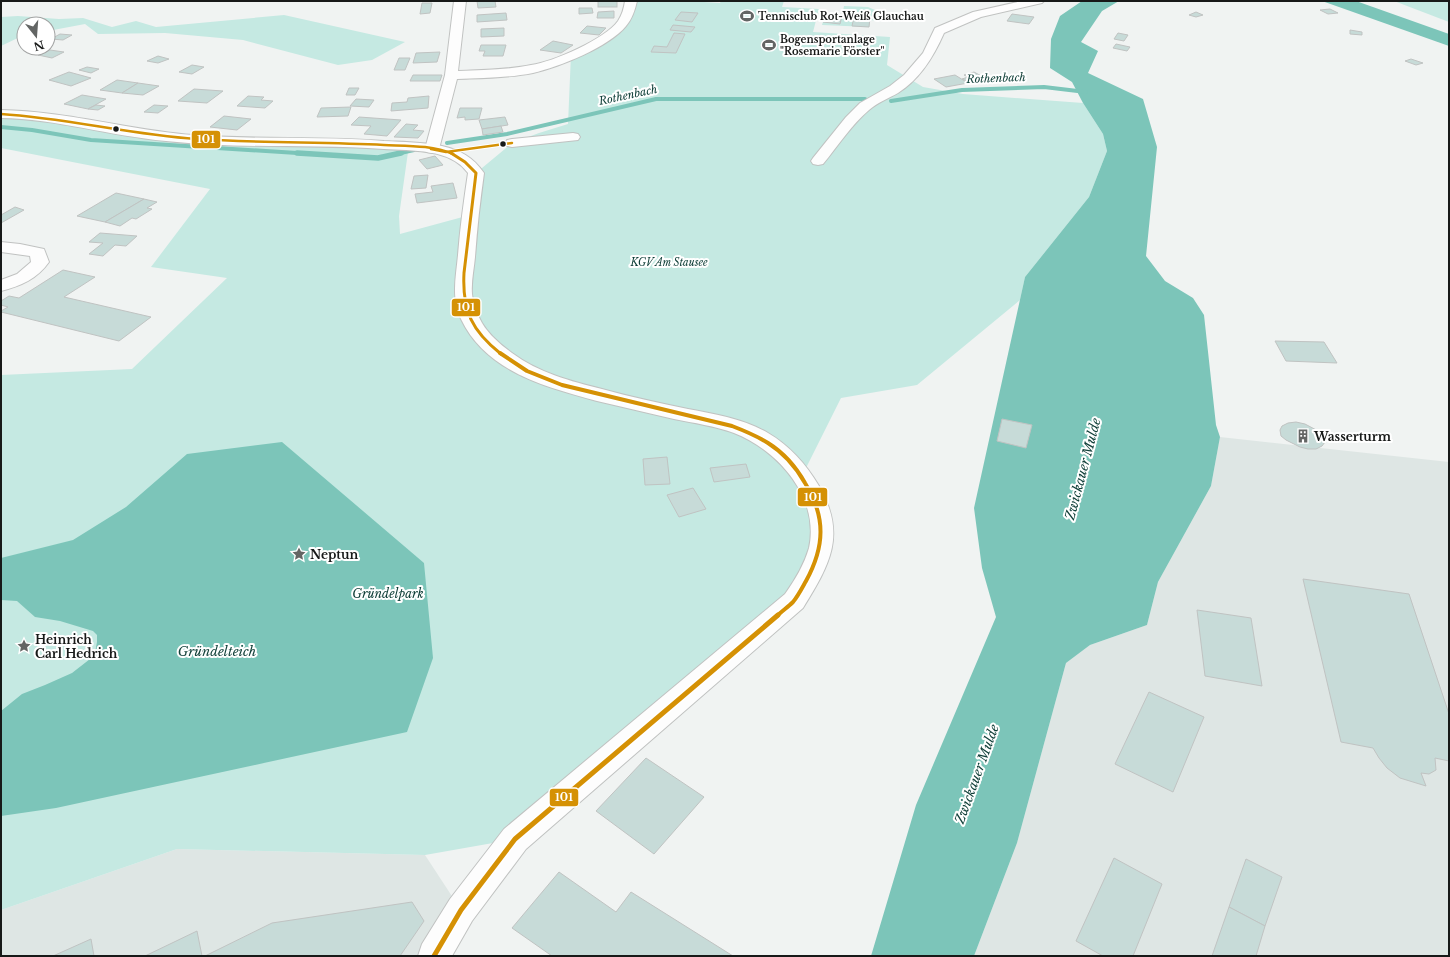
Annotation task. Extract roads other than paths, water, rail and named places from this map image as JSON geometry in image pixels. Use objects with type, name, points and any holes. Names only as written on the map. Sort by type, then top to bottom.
[{"type":"street","points":[[432,149],[451,75],[460,1]]},
{"type":"street","points":[[451,75],[500,74],[535,68],[556,61],[602,40],[619,28],[627,15],[630,1]]},
{"type":"street","points":[[818,161],[851,120],[866,106],[895,89],[909,78],[930,54],[939,31],[977,14],[1038,1]]},
{"type":"street","points":[[1,114],[42,115],[116,131],[167,137],[388,145],[432,149],[446,152],[464,159],[476,173],[468,227],[464,277],[464,299],[475,327],[489,344],[514,365],[556,385],[630,403],[724,422],[746,431],[768,442],[787,457],[802,476],[816,499],[821,516],[823,536],[818,556],[810,576],[794,600],[515,839],[461,910],[434,956]]},
{"type":"street","points":[[512,143],[574,137]]},
{"type":"street","points":[[1,247],[38,253],[40,262],[33,272],[1,286]]},
{"type":"water","name":"Zwickauer Mulde","points":[[1082,1],[1119,1],[1102,11],[1081,42],[1098,51],[1088,73],[1143,99],[1157,147],[1146,256],[1165,281],[1193,298],[1204,315],[1216,425],[1220,437],[1211,486],[1158,582],[1147,625],[1090,645],[1066,663],[1017,843],[974,956],[871,956],[916,805],[996,617],[982,568],[974,508],[1025,277],[1089,197],[1107,151],[1103,134],[1083,103],[1072,82],[1050,68],[1051,39],[1060,16]]},
{"type":"water","points":[[1322,1],[1356,1],[1449,34],[1449,46]]},
{"type":"water","name":"Gründelteich","points":[[282,442],[424,563],[433,658],[407,732],[56,808],[1,816],[1,711],[22,694],[72,673],[90,659],[95,653],[97,635],[93,631],[60,621],[35,617],[17,601],[1,600],[1,558],[73,540],[126,507],[187,454]]},
{"type":"waterway","name":"Rothenbach","points":[[891,101],[962,90],[1044,87],[1086,92]]},
{"type":"waterway","name":"Rothenbach","points":[[447,143],[507,134],[656,99],[865,99]]},
{"type":"waterway","name":"Rothenbach","points":[[1,127],[32,130],[91,140],[304,153]]},
{"type":"waterway","name":"Rothenbach","points":[[396,154],[414,150]]},
{"type":"waterway","name":"Rothenbach","points":[[297,153],[304,153]]},
{"type":"waterway","name":"Rothenbach","points":[[304,153],[378,158],[401,153]]},
{"type":"waterway","name":"Rothenbach","points":[[304,153],[313,154]]},
{"type":"place","name":"Tennisclub Rot-Weiß Glauchau","points":[[747,16]]},
{"type":"place","name":"Bogensportanlage \"Rosemarie Förster\"","points":[[769,45]]},
{"type":"place","name":"Wasserturm","points":[[1303,436]]},
{"type":"place","name":"Neptun","points":[[299,554]]},
{"type":"place","name":"Heinrich Carl Hedrich","points":[[24,646]]},
{"type":"park label","name":"KGV Am Stausee","points":[[669,262]]},
{"type":"park label","name":"Gründelpark","points":[[388,593]]}]
